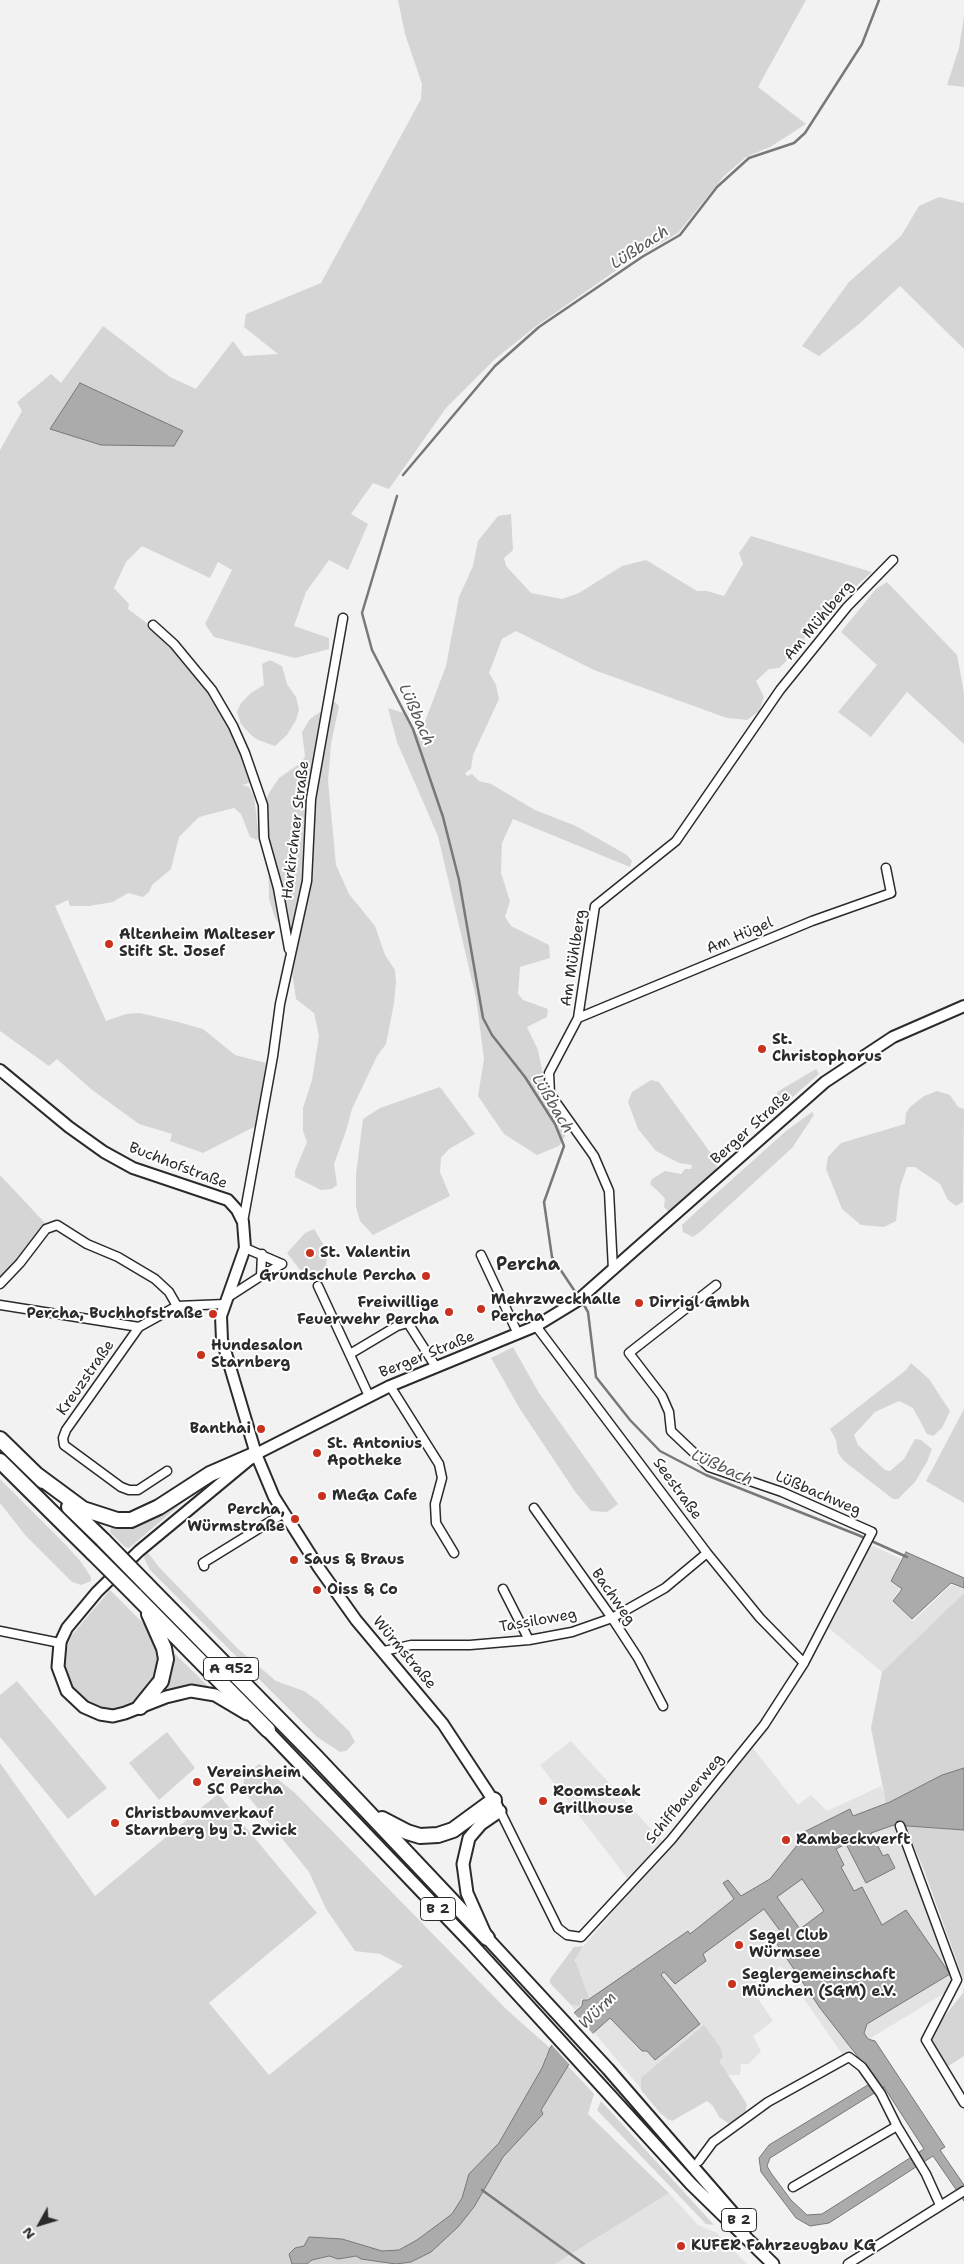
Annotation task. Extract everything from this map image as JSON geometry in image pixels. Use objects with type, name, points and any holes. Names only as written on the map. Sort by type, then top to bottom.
[{"type":"highway","name":"A 952","points":[[0,1439],[104,1541],[357,1800],[487,1938]]},
{"type":"highway","points":[[37,1475],[83,1509],[117,1520],[131,1520],[159,1506],[210,1474],[256,1454]]},
{"type":"highway","name":"A 952","points":[[0,1461],[268,1730]]},
{"type":"highway","points":[[139,1599],[158,1633],[166,1659],[161,1680],[140,1706]]},
{"type":"highway","points":[[357,1800],[388,1824],[420,1836],[438,1835],[453,1830],[497,1806]]},
{"type":"main road","name":"Berger Straße","points":[[60,1643],[67,1628],[92,1598],[139,1551],[256,1454],[390,1386],[536,1326],[577,1301],[832,1076],[893,1037],[964,1006]]},
{"type":"main road","name":"Buchhofstraße","points":[[0,1070],[69,1127],[104,1152],[133,1168],[228,1200],[237,1210],[243,1222],[245,1248],[222,1316],[222,1340],[256,1454]]},
{"type":"main road","name":"Würmstraße","points":[[256,1454],[274,1496],[319,1568],[356,1620],[443,1724],[497,1806]]},
{"type":"main road","points":[[60,1643],[58,1659],[61,1680],[74,1700],[100,1714],[113,1716],[190,1690],[205,1692],[228,1701],[268,1730]]},
{"type":"main road","name":"B 2","points":[[268,1730],[550,2029],[691,2184],[774,2264]]},
{"type":"main road","points":[[487,1938],[467,1893],[463,1864],[469,1838],[497,1806]]},
{"type":"main road","name":"B 2","points":[[487,1938],[592,2051],[702,2176],[774,2264]]},
{"type":"street","name":"Am Mühlberg","points":[[613,1270],[608,1191],[594,1156],[550,1094],[549,1073],[578,1018],[595,906],[676,841],[780,690],[847,607],[893,560]]},
{"type":"street","name":"Harkirchner Straße","points":[[243,1222],[290,954],[307,881],[311,799],[343,618]]},
{"type":"street","points":[[154,625],[174,644],[212,690],[233,726],[245,753],[263,805],[264,838],[278,888],[290,954]]},
{"type":"street","name":"Am Hügel","points":[[578,1018],[812,921],[891,893],[886,868]]},
{"type":"street","points":[[0,1284],[20,1264],[46,1229],[52,1225],[57,1225],[88,1244],[118,1257],[155,1279],[169,1292],[177,1306]]},
{"type":"street","points":[[226,1301],[261,1276],[282,1264],[245,1248]]},
{"type":"street","points":[[261,1276],[262,1254]]},
{"type":"street","points":[[481,1255],[518,1334]]},
{"type":"street","points":[[318,1286],[370,1396]]},
{"type":"street","name":"Lüßbachweg","points":[[716,1286],[629,1353],[662,1396],[669,1412],[672,1431],[708,1467],[782,1492],[872,1532]]},
{"type":"street","name":"Kreuzstraße","points":[[167,1471],[138,1490],[128,1490],[121,1487],[64,1445],[63,1438],[66,1430],[139,1327],[177,1306],[226,1301]]},
{"type":"street","name":"Kreuzstraße","points":[[0,1305],[139,1327]]},
{"type":"street","points":[[350,1354],[397,1326],[408,1323],[436,1367]]},
{"type":"street","name":"Seestraße","points":[[536,1326],[707,1553],[760,1618],[804,1663]]},
{"type":"street","points":[[390,1386],[439,1464],[442,1478],[435,1504],[436,1523],[454,1553]]},
{"type":"street","name":"Bachweg","points":[[534,1508],[612,1618],[638,1658],[663,1706]]},
{"type":"street","points":[[204,1566],[203,1563],[284,1513]]},
{"type":"street","name":"Schiffbauerweg","points":[[497,1806],[558,1928],[567,1936],[581,1937],[671,1840],[764,1725],[804,1663],[872,1532]]},
{"type":"street","name":"Tassiloweg","points":[[384,1652],[411,1644],[470,1645],[529,1640],[572,1632],[612,1618],[665,1588],[707,1553]]},
{"type":"street","points":[[502,1589],[529,1640]]},
{"type":"street","points":[[0,1631],[60,1643]]},
{"type":"street","points":[[900,1826],[957,1980],[926,2040],[964,2103]]},
{"type":"street","points":[[699,2161],[712,2142],[768,2102],[849,2057],[870,2076],[897,2126],[923,2168],[940,2205]]},
{"type":"street","points":[[793,2187],[897,2126]]},
{"type":"street","points":[[848,2264],[964,2191]]},
{"type":"shaded area","points":[[398,0],[806,0],[758,87],[806,124],[770,147],[746,157],[724,176],[678,233],[631,260],[535,327],[495,359],[446,408],[389,489],[373,483],[351,514],[368,524],[348,570],[329,560],[306,592],[294,626],[329,638],[329,649],[295,658],[214,637],[205,624],[232,570],[218,562],[210,578],[142,546],[126,562],[114,588],[129,604],[128,609],[156,630],[182,656],[233,726],[252,782],[242,785],[249,787],[254,797],[259,835],[257,840],[250,837],[241,814],[234,808],[199,817],[179,837],[171,869],[152,885],[149,892],[143,897],[128,893],[113,902],[89,906],[70,906],[68,900],[55,906],[106,1021],[126,1014],[140,1013],[178,1022],[203,1029],[235,1055],[266,1063],[256,1126],[203,1153],[170,1141],[172,1134],[139,1124],[91,1089],[57,1059],[49,1066],[0,1031],[0,450],[22,411],[17,402],[51,374],[61,383],[103,326],[170,377],[196,389],[233,341],[244,356],[278,354],[244,327],[246,314],[321,283],[421,99],[422,84],[405,34]]},
{"type":"shaded area","points":[[964,16],[964,87],[947,85],[959,48]]},
{"type":"shaded area","points":[[939,197],[964,203],[964,349],[900,286],[859,324],[819,356],[802,346],[849,282],[901,236],[919,206]]},
{"type":"shaded area","points":[[511,514],[513,550],[504,558],[506,566],[531,593],[562,599],[579,593],[622,566],[646,560],[697,591],[707,591],[724,596],[743,564],[739,553],[751,536],[872,572],[829,610],[807,634],[795,653],[779,668],[769,669],[756,681],[764,697],[759,711],[747,720],[727,718],[594,670],[516,631],[502,639],[489,673],[496,685],[499,699],[473,755],[471,769],[465,773],[467,776],[472,774],[479,781],[491,784],[535,810],[576,826],[627,855],[632,861],[630,867],[513,819],[502,843],[501,873],[510,901],[505,917],[511,926],[549,945],[550,958],[520,967],[518,994],[523,1000],[548,1009],[547,1017],[527,1027],[538,1050],[548,1099],[568,1131],[559,1146],[537,1155],[504,1134],[478,1096],[484,1059],[476,998],[438,836],[397,742],[388,708],[407,714],[416,734],[421,732],[446,666],[459,597],[473,566],[478,541],[498,516]]},
{"type":"shaded area","points":[[887,582],[957,655],[964,693],[964,744],[907,692],[871,737],[838,712],[877,665],[841,632],[876,589]]},
{"type":"shaded area","points":[[270,660],[282,666],[287,684],[296,697],[299,710],[296,720],[287,735],[275,746],[258,740],[251,735],[241,724],[237,712],[241,703],[251,693],[264,685],[262,664]]},
{"type":"shaded area","points":[[335,702],[339,706],[331,744],[328,781],[336,865],[349,894],[375,926],[385,955],[395,970],[396,983],[386,1044],[377,1056],[352,1109],[334,1164],[337,1185],[332,1189],[321,1190],[295,1177],[295,1171],[307,1142],[303,1131],[303,1108],[312,1080],[319,1036],[314,1013],[296,999],[286,932],[275,918],[269,899],[268,850],[263,808],[269,793],[279,778],[302,762],[305,756],[302,732],[310,719]]},
{"type":"shaded area","points":[[816,1069],[819,1074],[780,1108],[777,1092]]},
{"type":"shaded area","points":[[651,1080],[659,1082],[710,1152],[717,1167],[713,1174],[670,1213],[664,1207],[665,1199],[650,1184],[652,1179],[665,1171],[681,1174],[685,1169],[691,1169],[692,1165],[679,1163],[656,1151],[638,1129],[628,1102],[632,1092]]},
{"type":"shaded area","points":[[440,1087],[475,1134],[449,1149],[441,1158],[440,1172],[450,1196],[373,1235],[360,1221],[356,1207],[356,1174],[363,1119],[380,1108]]},
{"type":"shaded area","points":[[937,1091],[950,1095],[958,1107],[964,1109],[963,1202],[956,1206],[948,1200],[940,1184],[915,1167],[907,1167],[900,1187],[896,1221],[884,1227],[861,1225],[842,1209],[826,1169],[828,1157],[841,1143],[905,1124],[906,1113],[910,1107],[924,1096]]},
{"type":"shaded area","points":[[812,1112],[814,1115],[792,1148],[700,1232],[693,1237],[683,1232],[682,1225],[699,1209],[786,1131]]},
{"type":"shaded area","points":[[0,1175],[45,1223],[18,1262],[0,1278]]},
{"type":"shaded area","points":[[314,1229],[325,1247],[327,1256],[326,1266],[316,1277],[308,1276],[300,1270],[287,1253],[305,1233]]},
{"type":"shaded area","points":[[513,1347],[539,1393],[618,1504],[607,1512],[591,1511],[576,1493],[520,1409],[491,1358]]},
{"type":"shaded area","points":[[911,1363],[929,1379],[950,1411],[942,1428],[933,1436],[927,1434],[913,1408],[899,1401],[875,1412],[854,1435],[858,1445],[885,1470],[890,1471],[904,1459],[915,1439],[921,1440],[932,1449],[927,1462],[915,1482],[898,1499],[893,1499],[844,1461],[838,1453],[836,1440],[830,1429],[906,1370]]},
{"type":"shaded area","points":[[964,1409],[964,1503],[926,1481]]},
{"type":"shaded area","points":[[0,1479],[66,1545],[81,1562],[91,1577],[91,1581],[81,1585],[72,1582],[26,1536],[0,1503]]},
{"type":"shaded area","points":[[206,1483],[129,1548],[125,1547],[110,1532],[111,1528],[125,1527],[142,1522]]},
{"type":"shaded area","points":[[871,1545],[901,1559],[890,1581],[900,1589],[892,1601],[913,1621],[951,1585],[964,1589],[964,1593],[882,1672],[825,1625]]},
{"type":"shaded area","points":[[146,1550],[158,1566],[237,1648],[276,1681],[304,1691],[318,1701],[349,1731],[355,1742],[346,1751],[340,1752],[317,1737],[150,1570],[144,1558]]},
{"type":"shaded area","points":[[110,1590],[148,1628],[159,1653],[160,1665],[155,1682],[144,1697],[128,1706],[112,1709],[100,1707],[83,1699],[74,1691],[64,1671],[64,1656],[71,1636]]},
{"type":"shaded area","points":[[964,1593],[964,1768],[942,1775],[903,1797],[886,1803],[871,1728],[882,1672]]},
{"type":"shaded area","points":[[175,1654],[210,1688],[186,1686],[171,1689],[155,1697]]},
{"type":"shaded area","points":[[17,1681],[107,1788],[68,1819],[0,1737],[0,1695]]},
{"type":"shaded area","points":[[167,1732],[195,1768],[159,1800],[129,1763]]},
{"type":"shaded area","points":[[571,1741],[669,1849],[752,1747],[798,1805],[811,1795],[827,1811],[881,1786],[954,1980],[948,1991],[843,2055],[781,1966],[750,1987],[773,2021],[753,2036],[761,2051],[749,2064],[741,2064],[740,2075],[710,2075],[705,2088],[668,2121],[571,2005],[580,2006],[581,1999],[588,1997],[576,1966],[576,1955],[634,1887],[540,1765]]},
{"type":"shaded area","points":[[0,1763],[95,1896],[218,1794],[317,1913],[209,2003],[269,2075],[403,1966],[380,1954],[355,1951],[326,1909],[309,1872],[243,1790],[244,1777],[259,1764],[295,1793],[507,2010],[550,2048],[545,2057],[556,2084],[567,2065],[594,2094],[588,2114],[669,2193],[555,2264],[0,2264]]},
{"type":"shaded area","points":[[905,1826],[964,1830],[964,1981],[924,1870]]},
{"type":"shaded area","points":[[583,1946],[575,1960],[589,1998],[581,1999],[580,2006],[571,2005],[550,1983],[550,1979],[574,1947]]},
{"type":"shaded area","points":[[964,1987],[964,2056],[947,2067],[930,2040],[936,2027],[963,1993]]},
{"type":"shaded area","points":[[704,2025],[720,2047],[723,2057],[719,2061],[747,2104],[745,2115],[738,2121],[728,2123],[719,2117],[713,2106],[707,2101],[672,2121],[661,2114],[641,2090],[641,2078]]},
{"type":"shaded area","points":[[601,2101],[714,2225],[706,2224],[597,2110]]},
{"type":"shaded area","points":[[669,2193],[698,2225],[717,2233],[747,2264],[555,2264]]},
{"type":"water","points":[[80,383],[183,431],[174,446],[101,445],[50,429]]},
{"type":"water","points":[[906,1552],[964,1578],[964,1588],[951,1583],[912,1619],[893,1601],[902,1589],[891,1581]]},
{"type":"water","name":"Würm","points":[[964,1768],[964,1830],[894,1825],[871,1833],[883,1856],[888,1854],[895,1868],[866,1883],[846,1844],[836,1849],[844,1865],[841,1867],[854,1891],[862,1887],[882,1925],[906,1910],[950,1974],[867,2024],[864,2033],[868,2039],[875,2041],[945,2147],[940,2150],[964,2185],[964,2201],[933,2156],[829,2223],[810,2226],[796,2218],[761,2172],[759,2158],[769,2145],[876,2080],[820,2008],[775,1941],[783,1935],[764,1909],[703,1954],[706,1961],[675,1984],[664,1972],[661,1975],[700,2024],[655,2060],[647,2051],[642,2051],[610,2018],[582,2043],[541,2110],[543,2114],[503,2157],[474,2207],[458,2227],[431,2252],[411,2262],[396,2264],[361,2259],[356,2256],[338,2259],[329,2256],[312,2260],[307,2264],[292,2264],[289,2254],[295,2248],[304,2246],[309,2237],[342,2239],[382,2251],[399,2250],[417,2240],[452,2214],[462,2198],[469,2174],[499,2143],[542,2068],[550,2048],[575,2012],[582,2006],[583,2000],[588,2000],[688,1931],[690,1934],[734,1899],[723,1883],[728,1880],[741,1896],[770,1879],[806,1831],[850,1809],[853,1816],[890,1802],[942,1775]],"holes":[[[802,1879],[824,1911],[800,1929],[777,1897]],[[884,2087],[924,2149],[822,2214],[807,2215],[791,2200],[771,2173],[767,2166],[770,2158]]]},
{"type":"pier","points":[[572,2011],[594,2035],[570,2065],[550,2043]]},
{"type":"waterway","name":"Lüßbach","points":[[403,475],[495,366],[539,327],[642,257],[680,235],[717,187],[749,158],[794,143],[805,133],[862,44],[879,0]]},
{"type":"waterway","name":"Lüßbach","points":[[397,496],[362,613],[372,650],[413,729],[443,817],[459,880],[483,1018],[492,1035],[525,1077],[555,1124],[564,1146],[544,1202],[552,1257],[578,1296]]},
{"type":"waterway","name":"Lüßbach","points":[[581,1300],[588,1312],[596,1377],[630,1420],[660,1451],[706,1475],[858,1535],[907,1557]]},
{"type":"waterway","points":[[482,2190],[584,2264]]},
{"type":"place","name":"Altenheim Malteser Stift St. Josef","points":[[109,944]]},
{"type":"place","name":"St. Christophorus","points":[[762,1049]]},
{"type":"place","name":"St. Valentin","points":[[310,1253]]},
{"type":"place","name":"Grundschule Percha","points":[[426,1276]]},
{"type":"place","name":"Dirrigl Gmbh","points":[[639,1303]]},
{"type":"place","name":"Mehrzweckhalle Percha","points":[[481,1309]]},
{"type":"place","name":"Freiwillige Feuerwehr Percha","points":[[449,1312]]},
{"type":"place","name":"Percha, Buchhofstraße","points":[[213,1314]]},
{"type":"place","name":"Hundesalon Starnberg","points":[[201,1355]]},
{"type":"place","name":"Banthai","points":[[261,1429]]},
{"type":"place","name":"St. Antonius Apotheke","points":[[317,1453]]},
{"type":"place","name":"MeGa Cafe","points":[[322,1496]]},
{"type":"place","name":"Percha, Würmstraße","points":[[295,1519]]},
{"type":"place","name":"Saus & Braus","points":[[294,1560]]},
{"type":"place","name":"Oiss & Co","points":[[317,1590]]},
{"type":"place","name":"Vereinsheim SC Percha","points":[[197,1782]]},
{"type":"place","name":"Roomsteak Grillhouse","points":[[543,1801]]},
{"type":"place","name":"Christbaumverkauf Starnberg by J. Zwick","points":[[115,1823]]},
{"type":"place","name":"Rambeckwerft","points":[[786,1840]]},
{"type":"place","name":"Segel Club Würmsee","points":[[739,1945]]},
{"type":"place","name":"Seglergemeinschaft München (SGM) e.V.","points":[[732,1984]]},
{"type":"place","name":"KUFER Fahrzeugbau KG","points":[[681,2246]]},
{"type":"district","name":"Percha","points":[[528,1265]]}]
